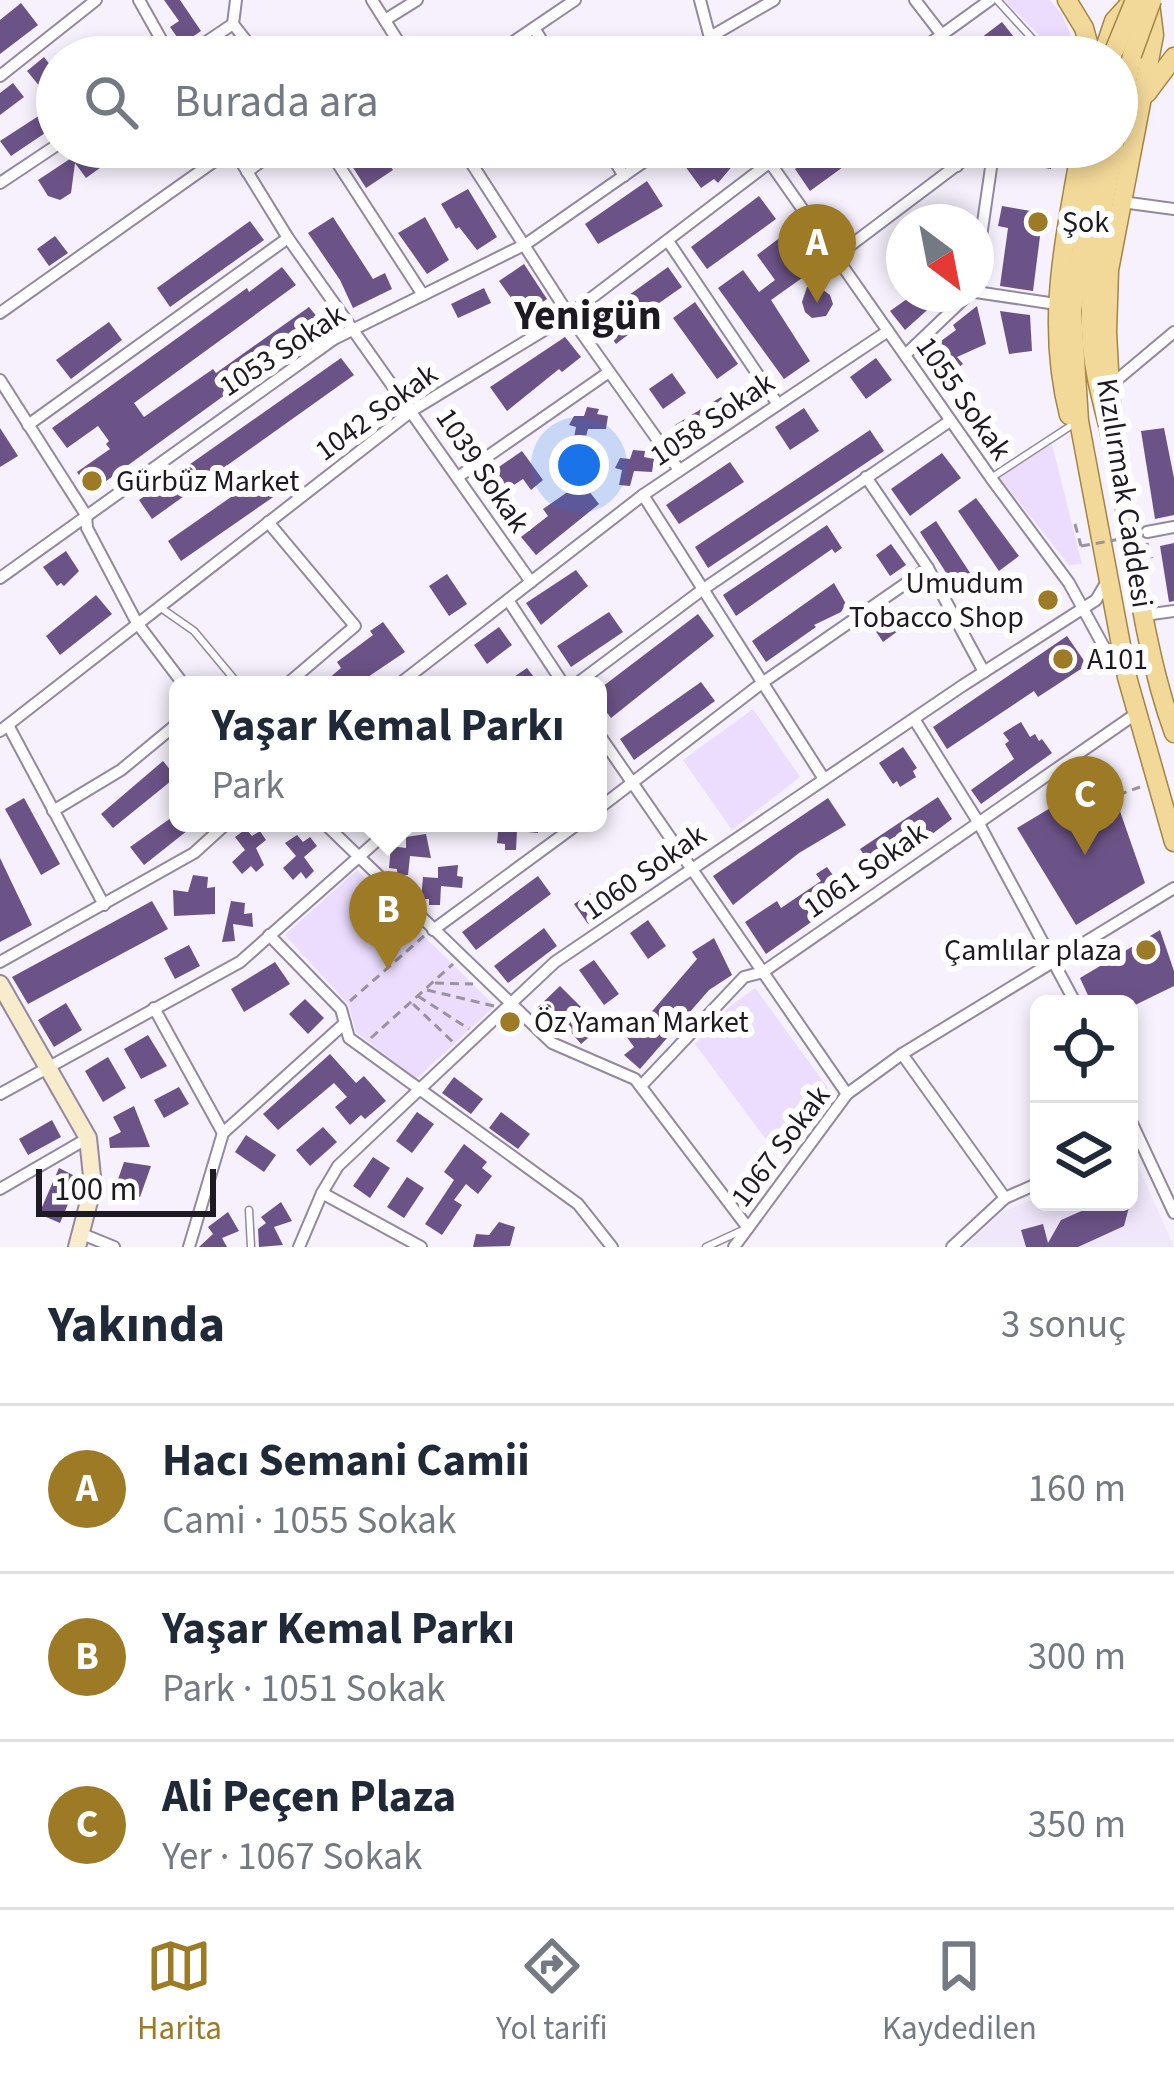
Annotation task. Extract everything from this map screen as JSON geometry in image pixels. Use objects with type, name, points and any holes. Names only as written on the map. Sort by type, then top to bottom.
[{"type":"main road","points":[[1067,0],[1086,36]]},
{"type":"main road","points":[[1115,36],[1114,20],[1134,0]]},
{"type":"main road","points":[[1122,36],[1134,0]]},
{"type":"main road","points":[[1127,36],[1150,0]]},
{"type":"main road","points":[[1138,123],[1154,35],[1150,0]]},
{"type":"main road","points":[[1114,20],[1139,10],[1146,14],[1154,35]]},
{"type":"main road","points":[[1142,103],[1174,57]]},
{"type":"main road","points":[[1079,168],[1056,304],[1060,374],[1083,451]]},
{"type":"main road","name":"Kızılırmak Caddesi","points":[[1094,168],[1072,311],[1083,451],[1127,676],[1174,842]]},
{"type":"main road","name":"Kızılırmak Caddesi","points":[[1111,168],[1094,259],[1091,328],[1102,409],[1111,431],[1145,615],[1167,687],[1174,734]]},
{"type":"main road","points":[[1111,431],[1109,270],[1129,168]]},
{"type":"street","points":[[51,36],[96,0]]},
{"type":"street","points":[[139,0],[159,36]]},
{"type":"street","points":[[236,0],[233,24],[242,36]]},
{"type":"street","points":[[372,0],[395,36]]},
{"type":"street","points":[[385,20],[417,0]]},
{"type":"street","points":[[522,36],[575,0]]},
{"type":"street","points":[[700,0],[710,36]]},
{"type":"street","points":[[712,36],[774,0]]},
{"type":"street","points":[[915,0],[942,34]]},
{"type":"street","points":[[939,36],[993,0]]},
{"type":"street","points":[[215,36],[233,24]]},
{"type":"street","points":[[534,28],[539,36]]},
{"type":"street","points":[[0,76],[36,48]]},
{"type":"street","points":[[1,180],[36,158]]},
{"type":"street","points":[[0,313],[203,168]]},
{"type":"street","name":"1039 Sokak","points":[[245,168],[288,238],[530,582]]},
{"type":"street","points":[[247,172],[252,168]]},
{"type":"street","points":[[341,168],[423,296]]},
{"type":"street","points":[[475,168],[569,315],[679,470]]},
{"type":"street","points":[[619,168],[624,176]]},
{"type":"street","name":"1053 Sokak","points":[[0,578],[334,339],[526,244],[635,168]]},
{"type":"street","name":"1042 Sokak","points":[[4,728],[413,410],[569,315],[763,168]]},
{"type":"street","name":"1055 Sokak","points":[[773,168],[1070,583],[1127,676]]},
{"type":"street","points":[[836,257],[954,168]]},
{"type":"street","points":[[986,204],[991,168]]},
{"type":"street","points":[[1122,202],[1174,209]]},
{"type":"street","points":[[28,424],[288,238]]},
{"type":"street","points":[[668,241],[777,403]]},
{"type":"street","points":[[994,296],[1056,304]]},
{"type":"street","points":[[905,355],[951,312]]},
{"type":"street","name":"1058 Sokak","points":[[410,676],[643,495],[887,331]]},
{"type":"street","points":[[1111,384],[1174,332]]},
{"type":"street","points":[[458,477],[610,372]]},
{"type":"street","points":[[0,380],[86,515],[87,528],[137,623],[177,676]]},
{"type":"street","points":[[587,676],[703,590],[950,421]]},
{"type":"street","points":[[866,477],[928,568],[984,672]]},
{"type":"street","points":[[643,495],[824,779]]},
{"type":"street","points":[[268,522],[355,626],[297,676]]},
{"type":"street","points":[[1146,533],[1174,527]]},
{"type":"street","points":[[607,802],[761,683],[928,568]]},
{"type":"street","name":"1060 Sokak","points":[[299,1247],[338,1166],[502,1006],[555,962],[1096,601],[1108,580]]},
{"type":"street","points":[[508,600],[558,676]]},
{"type":"street","points":[[1145,615],[1174,611]]},
{"type":"street","name":"1061 Sokak","points":[[641,1086],[744,977],[763,972],[1137,713]]},
{"type":"street","points":[[914,719],[977,820],[1072,995]]},
{"type":"street","points":[[4,728],[104,905]]},
{"type":"street","points":[[53,811],[121,770],[169,730]]},
{"type":"street","points":[[607,746],[847,1094]]},
{"type":"street","points":[[0,962],[194,853],[217,832]]},
{"type":"street","points":[[333,832],[502,1006],[551,1043],[635,1079],[748,1228]]},
{"type":"street","points":[[0,1094],[240,962],[386,832]]},
{"type":"street","points":[[429,932],[567,832]]},
{"type":"street","name":"1067 Sokak","points":[[734,1247],[847,1094],[902,1054],[1174,888]]},
{"type":"street","points":[[269,935],[340,1010],[350,1038],[578,1204],[611,1247]]},
{"type":"street","points":[[0,984],[88,1138],[93,1186],[79,1240],[115,1247]]},
{"type":"street","points":[[154,1008],[224,1133]]},
{"type":"street","points":[[189,1247],[224,1133],[345,1023]]},
{"type":"street","points":[[902,1054],[1005,1198]]},
{"type":"street","points":[[0,1189],[88,1138]]},
{"type":"street","points":[[1138,1150],[1174,1213]]},
{"type":"street","points":[[952,1247],[1005,1198],[1030,1187]]},
{"type":"street","points":[[322,1193],[421,1247]]},
{"type":"lane","points":[[993,0],[1028,36]]},
{"type":"lane","points":[[991,478],[1072,425]]},
{"type":"lane","points":[[158,607],[194,631],[232,676]]},
{"type":"lane","points":[[249,1210],[251,1247]]},
{"type":"lane","points":[[706,1247],[748,1228]]},
{"type":"path","points":[[1075,524],[1081,546],[1146,533],[1152,558]]},
{"type":"path","points":[[1118,794],[1140,787]]},
{"type":"path","points":[[347,1004],[429,932]]},
{"type":"path","points":[[367,1042],[454,963]]},
{"type":"path","points":[[432,983],[475,983]]},
{"type":"path","points":[[425,989],[502,1006]]},
{"type":"path","points":[[418,996],[470,1030]]},
{"type":"path","points":[[411,1002],[455,1044]]},
{"type":"path","points":[[374,1026],[374,1035]]},
{"type":"shaded area","points":[[1004,0],[1050,0],[1071,36],[1040,36]]},
{"type":"shaded area","points":[[1052,444],[1082,564],[1069,565],[999,477]]},
{"type":"shaded area","points":[[753,709],[800,777],[732,830],[683,760]]},
{"type":"shaded area","points":[[357,870],[495,1006],[416,1079],[356,1032],[349,1005],[285,935]]},
{"type":"shaded area","points":[[755,988],[831,1092],[789,1152],[764,1137],[695,1044],[728,1008]]},
{"type":"shaded area","points":[[1138,1166],[1174,1247],[965,1247],[1003,1211],[1030,1200],[1030,1211],[1138,1211]]},
{"type":"building","points":[[164,0],[180,0],[201,31],[176,36],[170,27],[179,21]]},
{"type":"building","points":[[21,3],[38,25],[0,54],[0,20]]},
{"type":"building","points":[[1002,22],[1013,36],[984,36]]},
{"type":"building","points":[[13,83],[24,97],[0,115],[0,93]]},
{"type":"building","points":[[36,118],[36,139],[11,156],[0,141]]},
{"type":"building","points":[[56,168],[74,168],[71,193],[60,200],[48,196],[38,180]]},
{"type":"building","points":[[79,168],[100,168],[86,178]]},
{"type":"building","points":[[353,168],[392,168],[393,170],[366,188]]},
{"type":"building","points":[[686,168],[731,168],[718,183],[714,179],[701,188]]},
{"type":"building","points":[[796,168],[842,168],[810,191]]},
{"type":"building","points":[[647,181],[663,206],[598,244],[585,224]]},
{"type":"building","points":[[468,189],[497,237],[477,250],[441,204]]},
{"type":"building","points":[[759,196],[776,219],[707,269],[691,247]]},
{"type":"building","points":[[1002,206],[1043,213],[1033,291],[1000,286],[1008,228],[998,226]]},
{"type":"building","points":[[333,217],[373,279],[385,273],[392,289],[353,308],[308,233]]},
{"type":"building","points":[[425,217],[449,260],[427,274],[398,233]]},
{"type":"building","points":[[250,221],[264,240],[170,307],[157,288]]},
{"type":"building","points":[[786,233],[812,271],[771,300],[810,361],[784,379],[718,288],[743,270],[759,292],[775,280],[757,255]]},
{"type":"building","points":[[55,236],[68,253],[49,266],[37,249]]},
{"type":"building","points":[[524,264],[547,299],[524,316],[499,281]]},
{"type":"building","points":[[282,267],[296,285],[134,403],[144,417],[309,307],[323,324],[91,492],[77,472],[110,449],[109,441],[98,426],[67,448],[52,428]]},
{"type":"building","points":[[668,267],[682,287],[642,315],[646,321],[616,344],[597,318]]},
{"type":"building","points":[[807,287],[830,295],[833,304],[826,316],[812,318],[805,312],[802,302]]},
{"type":"building","points":[[484,288],[491,303],[458,318],[451,304]]},
{"type":"building","points":[[695,302],[738,364],[717,379],[673,318]]},
{"type":"building","points":[[1000,311],[1030,315],[1032,351],[1009,354]]},
{"type":"building","points":[[891,312],[925,312],[905,330]]},
{"type":"building","points":[[969,312],[978,312],[986,344],[957,357],[963,364],[941,381],[922,355],[956,330],[953,325]]},
{"type":"building","points":[[109,322],[122,340],[71,379],[56,360]]},
{"type":"building","points":[[565,337],[581,357],[507,411],[490,387]]},
{"type":"building","points":[[341,358],[354,375],[152,519],[139,500]]},
{"type":"building","points":[[876,358],[892,380],[866,399],[850,377]]},
{"type":"building","points":[[672,373],[686,393],[663,409],[649,389]]},
{"type":"building","points":[[721,397],[733,416],[690,446],[675,425]]},
{"type":"building","points":[[587,407],[608,416],[606,429],[588,429],[584,444],[573,443],[576,427],[569,425],[574,416],[584,416]]},
{"type":"building","points":[[804,408],[819,431],[790,450],[775,427]]},
{"type":"building","points":[[455,414],[472,440],[458,449],[441,423]]},
{"type":"building","points":[[0,428],[18,456],[0,467]]},
{"type":"building","points":[[1164,428],[1174,478],[1174,515],[1155,519],[1141,431]]},
{"type":"building","points":[[870,430],[884,451],[708,568],[695,547]]},
{"type":"building","points":[[633,450],[645,451],[644,457],[654,459],[652,472],[634,471],[630,486],[619,485],[622,470],[615,468],[620,458],[630,459]]},
{"type":"building","points":[[522,451],[543,480],[531,490],[523,479],[492,499],[480,480]]},
{"type":"building","points":[[942,453],[961,478],[910,516],[891,489]]},
{"type":"building","points":[[730,462],[744,482],[679,524],[666,505]]},
{"type":"building","points":[[264,474],[279,493],[181,561],[168,541]]},
{"type":"building","points":[[582,482],[599,504],[536,555],[521,537],[548,516],[543,509]]},
{"type":"building","points":[[976,498],[1019,556],[999,571],[958,511]]},
{"type":"building","points":[[936,521],[978,585],[961,596],[920,532]]},
{"type":"building","points":[[827,525],[842,548],[835,553],[832,549],[736,616],[723,595]]},
{"type":"building","points":[[1174,543],[1174,601],[1169,602],[1160,546]]},
{"type":"building","points":[[891,544],[906,565],[890,576],[876,555]]},
{"type":"building","points":[[66,551],[79,571],[64,586],[57,586],[43,567]]},
{"type":"building","points":[[576,570],[588,586],[541,625],[526,603]]},
{"type":"building","points":[[447,574],[467,604],[449,616],[429,586]]},
{"type":"building","points":[[834,583],[846,604],[841,612],[814,625],[766,662],[752,641]]},
{"type":"building","points":[[96,595],[112,614],[60,655],[46,636]]},
{"type":"building","points":[[609,612],[623,632],[571,667],[557,646]]},
{"type":"building","points":[[698,614],[714,636],[611,718],[607,683]]},
{"type":"building","points":[[892,614],[902,628],[883,642],[873,627]]},
{"type":"building","points":[[383,622],[405,652],[369,676],[332,676],[341,668],[337,662],[373,635],[370,631]]},
{"type":"building","points":[[499,627],[512,645],[487,664],[474,645]]},
{"type":"building","points":[[1067,636],[1087,665],[1038,697],[1034,691],[947,749],[933,727]]},
{"type":"building","points":[[701,682],[715,701],[634,760],[620,739]]},
{"type":"building","points":[[1021,722],[1030,737],[1035,734],[1042,739],[1052,753],[981,804],[971,790],[1014,759],[1003,733]]},
{"type":"building","points":[[903,747],[917,768],[913,771],[916,777],[900,787],[879,763]]},
{"type":"building","points":[[163,761],[169,768],[169,783],[113,828],[101,814]]},
{"type":"building","points":[[1107,774],[1145,883],[1076,925],[1017,828]]},
{"type":"building","points":[[938,797],[952,819],[878,875],[860,849]]},
{"type":"building","points":[[24,798],[60,864],[41,875],[5,809]]},
{"type":"building","points":[[828,798],[846,825],[799,853],[733,905],[713,876]]},
{"type":"building","points":[[169,819],[169,832],[186,832],[144,865],[130,847]]},
{"type":"building","points":[[261,832],[266,840],[256,848],[264,865],[256,872],[251,866],[242,874],[232,862],[245,850],[235,837]]},
{"type":"building","points":[[498,832],[517,832],[516,850],[505,850],[505,844],[497,843]]},
{"type":"building","points":[[426,834],[431,858],[410,856],[408,875],[397,875],[397,869],[389,868],[391,846],[406,848],[406,837]]},
{"type":"building","points":[[297,835],[303,842],[310,837],[317,846],[304,857],[314,871],[306,879],[301,872],[293,880],[283,868],[296,856],[285,843]]},
{"type":"building","points":[[0,858],[32,925],[0,942]]},
{"type":"building","points":[[458,865],[462,888],[441,886],[440,905],[421,899],[423,877],[438,878],[438,867]]},
{"type":"building","points":[[827,867],[848,896],[766,954],[745,922],[777,901],[781,908],[821,881],[816,874]]},
{"type":"building","points":[[193,875],[208,877],[207,888],[215,887],[215,914],[174,916],[173,890],[188,892]]},
{"type":"building","points":[[538,876],[551,894],[476,950],[462,932]]},
{"type":"building","points":[[594,891],[607,910],[588,924],[574,904]]},
{"type":"building","points":[[152,901],[168,929],[28,1004],[12,977]]},
{"type":"building","points":[[231,901],[245,903],[244,914],[252,913],[253,927],[233,924],[235,941],[222,942]]},
{"type":"building","points":[[648,920],[666,946],[648,959],[630,933]]},
{"type":"building","points":[[544,928],[557,946],[508,983],[494,966]]},
{"type":"building","name":"Çamlılar plaza","points":[[1160,930],[1174,971],[1174,986],[1138,1004],[1138,995],[1088,995],[1080,978]]},
{"type":"building","points":[[714,938],[732,975],[709,990],[640,1069],[624,1055],[634,1047],[626,1036],[697,959],[692,952]]},
{"type":"building","points":[[189,945],[200,966],[175,979],[164,958]]},
{"type":"building","points":[[594,960],[619,994],[604,1005],[579,970]]},
{"type":"building","points":[[275,962],[290,984],[244,1012],[231,989]]},
{"type":"building","points":[[560,986],[601,1027],[581,1044],[559,1018],[551,1025],[536,1009]]},
{"type":"building","points":[[305,999],[324,1018],[308,1034],[289,1014]]},
{"type":"building","points":[[66,1003],[82,1030],[54,1047],[38,1020]]},
{"type":"building","points":[[148,1035],[167,1066],[141,1079],[124,1049]]},
{"type":"building","points":[[330,1054],[356,1083],[364,1076],[386,1101],[350,1125],[335,1107],[347,1097],[334,1083],[278,1130],[263,1114]]},
{"type":"building","points":[[108,1057],[126,1088],[103,1102],[85,1071]]},
{"type":"building","points":[[454,1077],[483,1099],[471,1114],[442,1093]]},
{"type":"building","points":[[179,1087],[189,1104],[164,1118],[154,1100]]},
{"type":"building","points":[[134,1106],[150,1147],[110,1148],[109,1138],[121,1132],[113,1117]]},
{"type":"building","points":[[417,1112],[434,1124],[412,1153],[396,1141]]},
{"type":"building","points":[[501,1112],[530,1134],[518,1149],[489,1128]]},
{"type":"building","points":[[52,1120],[61,1137],[28,1155],[19,1139]]},
{"type":"building","points":[[323,1127],[337,1142],[310,1166],[296,1150]]},
{"type":"building","points":[[246,1135],[276,1155],[264,1172],[235,1152]]},
{"type":"building","points":[[464,1144],[487,1162],[482,1168],[492,1176],[478,1194],[466,1184],[454,1200],[462,1205],[442,1235],[425,1224],[454,1180],[444,1172]]},
{"type":"building","points":[[373,1157],[390,1168],[370,1198],[353,1186]]},
{"type":"building","points":[[124,1162],[151,1166],[140,1197],[115,1188]]},
{"type":"building","points":[[59,1168],[79,1178],[60,1223],[39,1214]]},
{"type":"building","points":[[407,1177],[424,1188],[404,1218],[387,1207]]},
{"type":"building","points":[[281,1202],[292,1221],[274,1227],[283,1245],[259,1247],[258,1229],[266,1223],[261,1217]]},
{"type":"building","points":[[1082,1211],[1128,1211],[1124,1226],[1078,1247],[1026,1247],[1021,1230],[1043,1224],[1048,1243],[1061,1220]]},
{"type":"building","points":[[228,1212],[239,1231],[222,1238],[227,1247],[199,1247],[213,1234],[208,1227]]},
{"type":"building","points":[[499,1222],[515,1227],[510,1246],[473,1247],[476,1234],[489,1235]]},
{"type":"place","name":"Şok","points":[[1038,222]]},
{"type":"place","name":"Hacı Semani Camii","points":[[817,303]]},
{"type":"place","name":"Gürbüz Market","points":[[92,481]]},
{"type":"place","name":"Umudum Tobacco Shop","points":[[1048,600]]},
{"type":"place","name":"A101","points":[[1063,659]]},
{"type":"place","name":"Ali Peçen Plaza","points":[[1085,855]]},
{"type":"place","name":"Çamlılar plaza","points":[[1146,950]]},
{"type":"place","name":"Yaşar Kemal Parkı","points":[[388,970]]},
{"type":"place","name":"Öz Yaman Market","points":[[510,1022]]},
{"type":"district","name":"Yenigün","points":[[588,314]]}]
